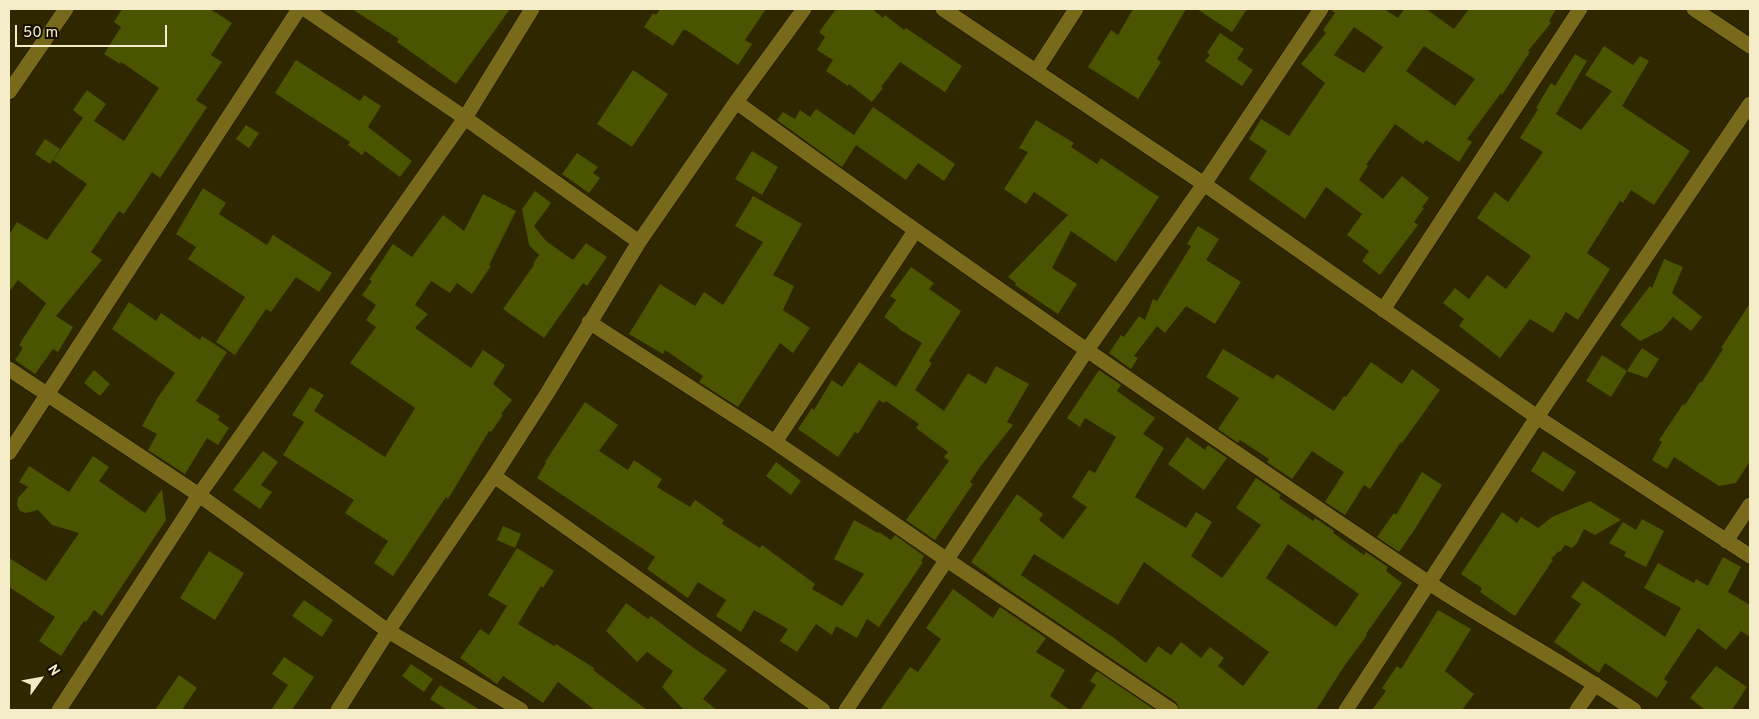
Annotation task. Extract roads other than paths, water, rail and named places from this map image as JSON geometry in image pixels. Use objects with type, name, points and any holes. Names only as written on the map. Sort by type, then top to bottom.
[{"type":"street","points":[[9,92],[66,9]]},
{"type":"street","points":[[9,453],[299,9]]},
{"type":"street","points":[[305,9],[465,118],[638,242]]},
{"type":"street","points":[[59,710],[199,495],[465,118],[532,9]]},
{"type":"street","points":[[338,710],[388,631],[494,476],[548,392],[638,242],[804,9]]},
{"type":"street","points":[[943,9],[1204,184],[1537,416],[1750,556]]},
{"type":"street","points":[[1036,71],[1076,9]]},
{"type":"street","points":[[846,710],[1087,350],[1204,184],[1321,9]]},
{"type":"street","points":[[1383,310],[1580,9]]},
{"type":"street","points":[[1694,9],[1750,46]]},
{"type":"street","points":[[736,102],[915,231],[1429,583],[1595,684],[1634,710]]},
{"type":"street","points":[[1346,710],[1537,416],[1750,104]]},
{"type":"street","points":[[775,442],[915,231]]},
{"type":"street","points":[[589,322],[775,442],[1171,710]]},
{"type":"street","points":[[9,369],[199,495],[388,631],[521,710]]},
{"type":"street","points":[[494,476],[824,710]]},
{"type":"street","points":[[1726,541],[1750,505]]},
{"type":"street","points":[[1577,710],[1595,684]]}]
